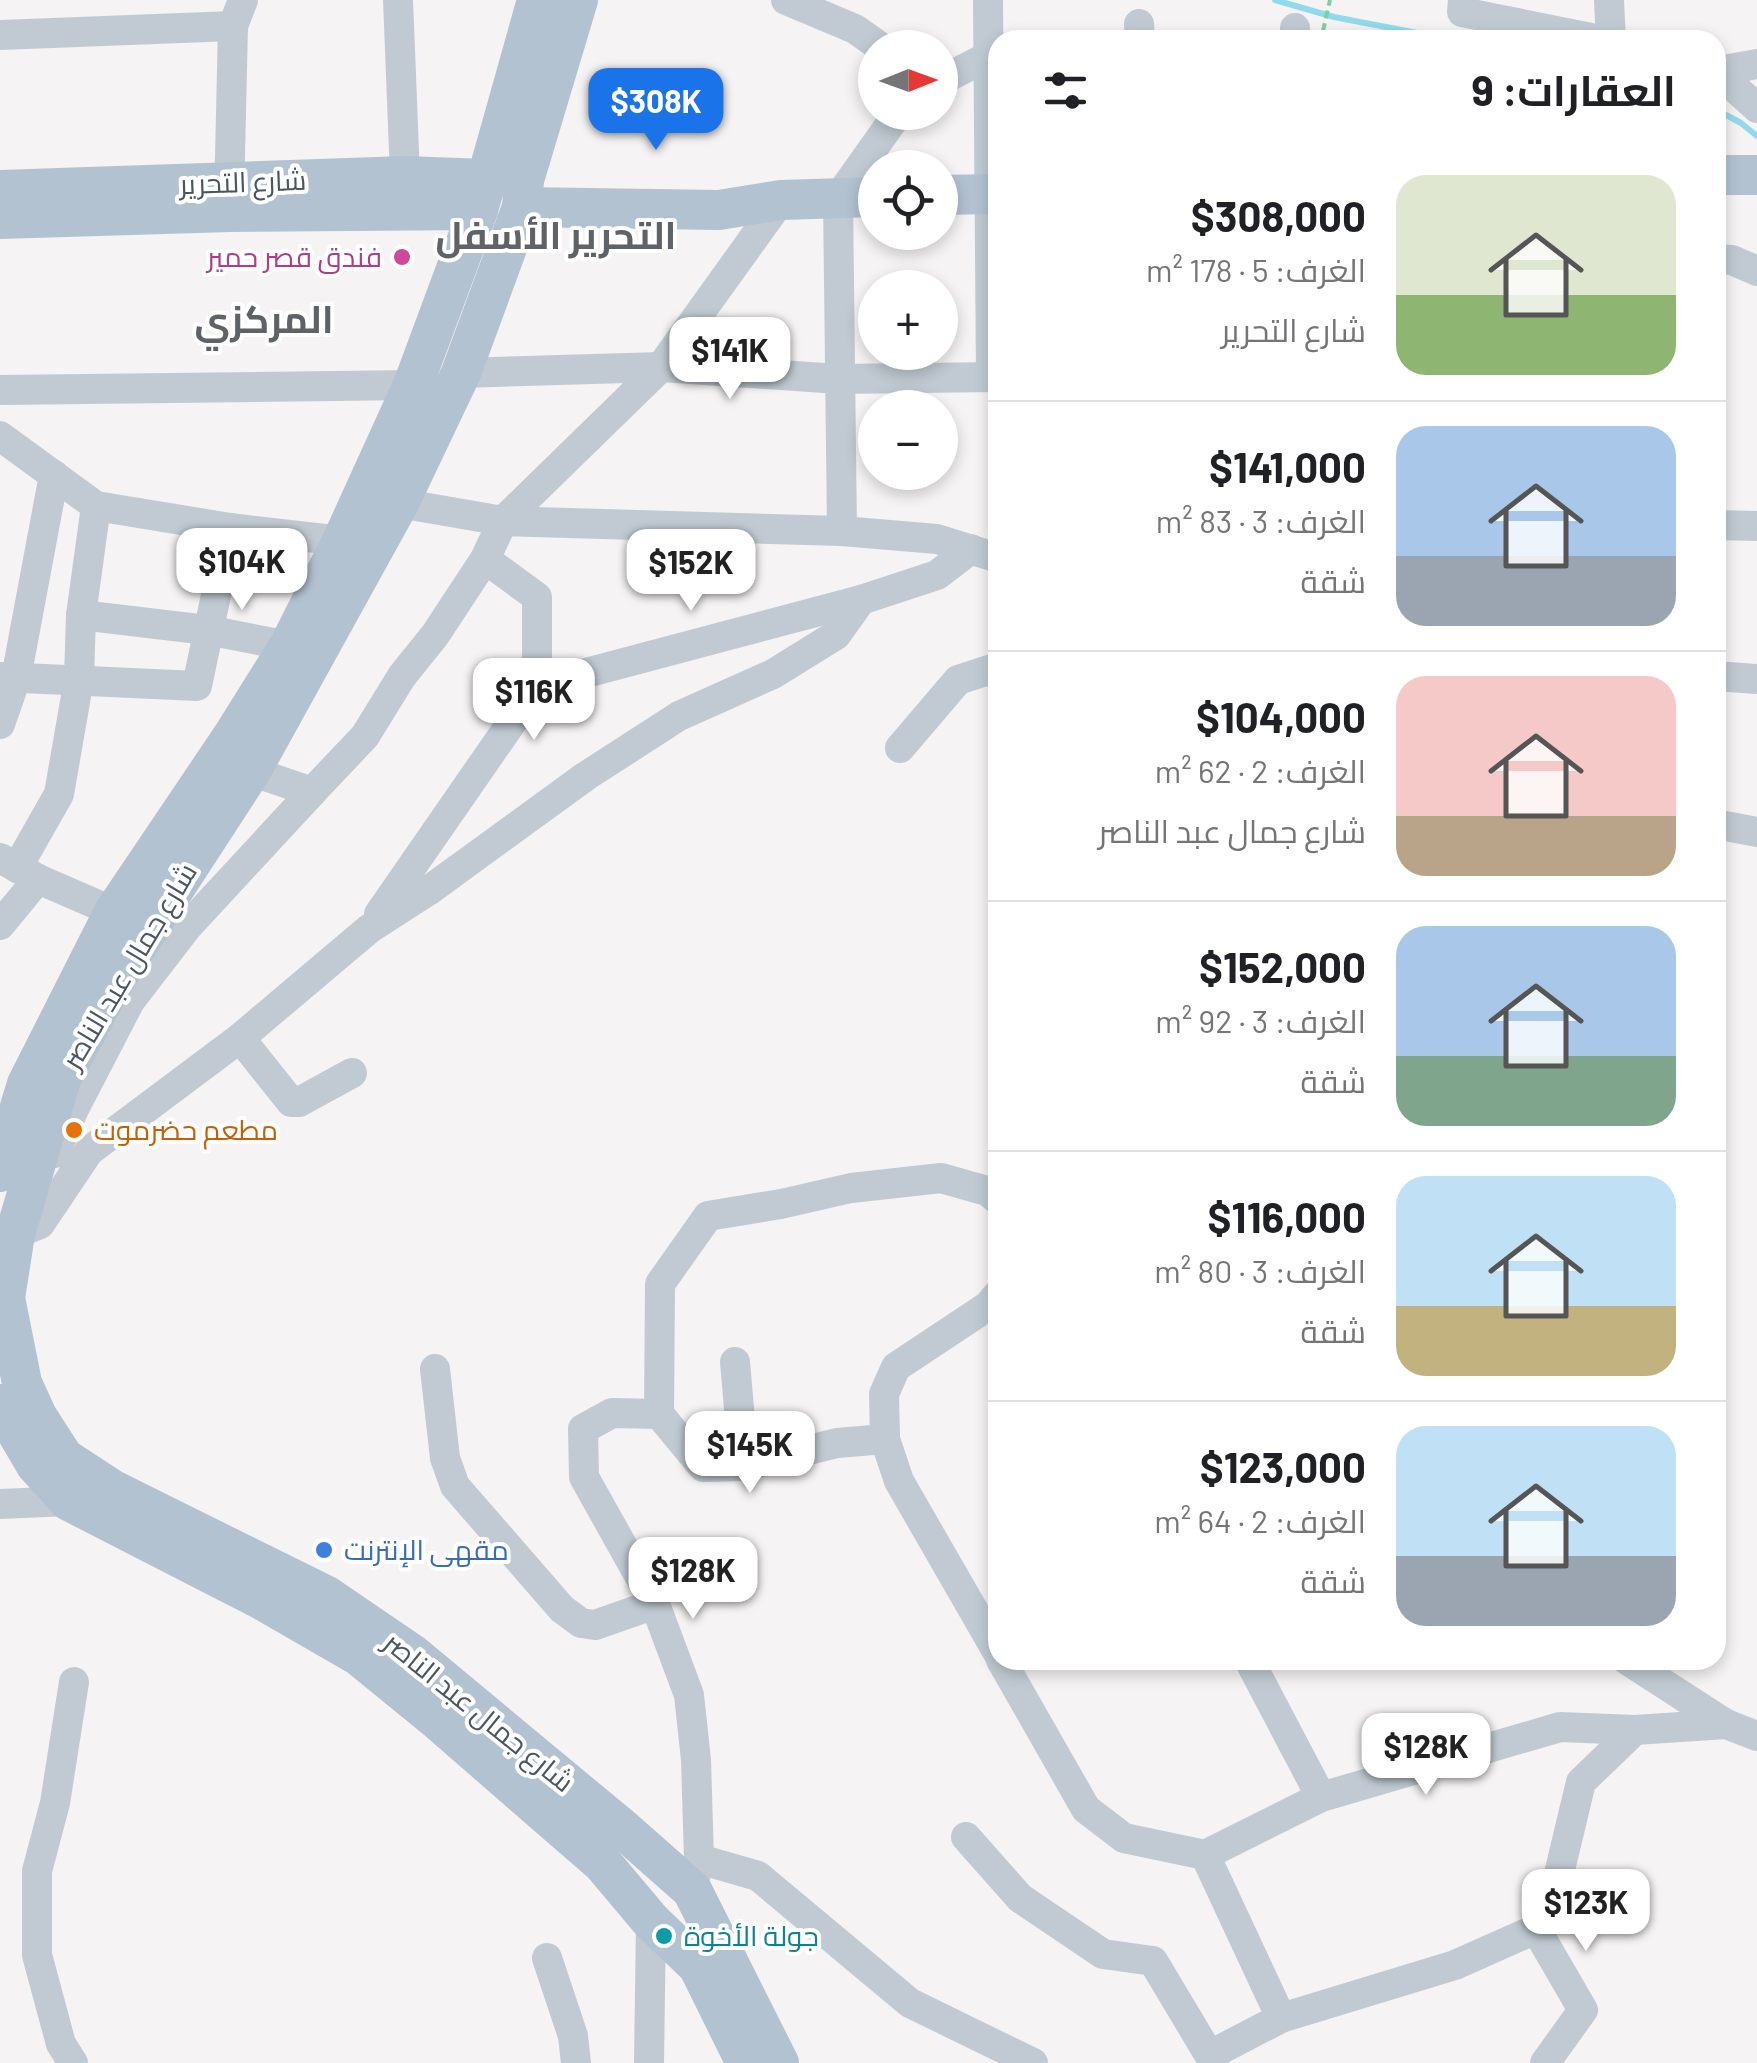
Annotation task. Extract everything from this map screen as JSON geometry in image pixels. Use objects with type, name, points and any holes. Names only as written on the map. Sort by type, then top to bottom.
[{"type":"main road","name":"شارع جمال عبد الناصر","points":[[537,0],[502,194],[460,373],[398,503],[250,770],[110,986],[61,1079],[13,1243],[5,1298],[22,1383],[37,1416],[64,1458],[113,1490],[341,1605],[412,1654],[624,1830],[695,1875],[780,2063]]},
{"type":"main road","name":"شارع جمال عبد الناصر","points":[[0,1172],[27,1084],[114,912],[289,646],[342,541],[502,194],[578,0]]},
{"type":"main road","points":[[1726,176],[1757,176]]},
{"type":"main road","name":"شارع التحرير","points":[[0,190],[229,197],[502,194],[719,210],[781,200],[856,198]]},
{"type":"main road","points":[[958,195],[988,194]]},
{"type":"main road","name":"شارع التحرير","points":[[0,219],[229,197]]},
{"type":"main road","name":"شارع جمال عبد الناصر","points":[[0,1404],[36,1465],[69,1502],[262,1600],[359,1656],[604,1864],[651,1922],[698,1966],[746,2063]]},
{"type":"main road","points":[[651,1922],[675,1930],[691,1920],[695,1875]]},
{"type":"street","points":[[398,0],[402,193]]},
{"type":"street","points":[[786,0],[856,14]]},
{"type":"street","points":[[988,0],[988,77]]},
{"type":"street","points":[[1464,0],[1462,12],[1551,30]]},
{"type":"street","points":[[1610,0],[1611,30]]},
{"type":"street","points":[[0,35],[238,13],[229,197]]},
{"type":"street","points":[[958,58],[987,57]]},
{"type":"street","points":[[958,72],[987,57]]},
{"type":"street","points":[[1726,69],[1757,64]]},
{"type":"street","points":[[1726,79],[1757,108]]},
{"type":"street","points":[[842,531],[840,379],[856,198],[890,130]]},
{"type":"street","points":[[13,1243],[74,1109],[130,1000],[188,927],[365,736],[402,676],[435,635],[485,559],[503,521],[661,368],[781,200]]},
{"type":"street","points":[[1726,260],[1757,272]]},
{"type":"street","points":[[460,373],[661,368],[840,379],[988,377]]},
{"type":"street","points":[[0,390],[413,386]]},
{"type":"street","points":[[0,436],[96,506],[342,541]]},
{"type":"street","points":[[0,724],[54,475]]},
{"type":"street","points":[[398,503],[503,521],[842,531],[937,539],[984,554]]},
{"type":"street","points":[[0,925],[19,868],[59,794],[78,679],[81,615],[96,506]]},
{"type":"street","points":[[1726,525],[1757,526]]},
{"type":"street","points":[[8,678],[197,686],[230,528]]},
{"type":"street","points":[[537,686],[862,600],[937,575],[984,554]]},
{"type":"street","points":[[369,928],[537,686],[537,598],[485,559]]},
{"type":"street","points":[[13,1243],[40,1224],[89,1151],[240,1038],[369,928],[679,716],[773,674],[836,635],[862,600]]},
{"type":"street","points":[[81,615],[207,630],[289,646]]},
{"type":"street","points":[[900,748],[958,680],[988,670]]},
{"type":"street","points":[[1726,677],[1757,679]]},
{"type":"street","points":[[250,770],[312,792]]},
{"type":"street","points":[[1726,826],[1757,832]]},
{"type":"street","points":[[19,868],[114,912]]},
{"type":"street","points":[[240,1038],[291,1102],[300,1102],[352,1073]]},
{"type":"street","points":[[884,1439],[837,1443],[744,1466],[704,1467],[660,1414],[660,1284],[708,1216],[850,1188],[941,1178],[988,1192]]},
{"type":"street","points":[[988,1306],[896,1367],[884,1394],[884,1439],[899,1481],[988,1636]]},
{"type":"street","points":[[735,1362],[744,1466]]},
{"type":"street","points":[[435,1369],[445,1458],[456,1486],[562,1609],[582,1622],[596,1625],[654,1604]]},
{"type":"street","points":[[660,1414],[612,1413],[583,1429],[584,1478],[654,1604],[689,1695],[696,1760],[695,1875],[758,1876],[910,2003],[1033,2063]]},
{"type":"street","points":[[0,1504],[69,1502]]},
{"type":"street","points":[[1008,1670],[1086,1809],[1124,1838],[1206,1855],[1321,1797],[1560,1727],[1635,1730],[1726,1724]]},
{"type":"street","points":[[1254,1670],[1321,1797]]},
{"type":"street","points":[[1642,1670],[1726,1724],[1757,1736]]},
{"type":"street","points":[[73,2063],[61,2044],[36,1955],[37,1871],[56,1804],[74,1682]]},
{"type":"street","points":[[966,1837],[1020,1898],[1103,1954],[1153,1962],[1212,2059],[1281,2018],[1455,1964],[1536,1929],[1552,1899],[1581,1782],[1635,1730]]},
{"type":"street","points":[[1206,1855],[1281,2018]]},
{"type":"street","points":[[648,2063],[651,1922]]},
{"type":"street","points":[[1536,1929],[1583,2010],[1545,2063]]},
{"type":"street","points":[[547,1958],[572,2036],[576,2063]]},
{"type":"path","points":[[1306,30],[1330,0]]},
{"type":"waterway","points":[[1275,0],[1401,30]]},
{"type":"waterway","points":[[1726,115],[1757,136]]},
{"type":"place","name":"فندق قصر حمير","points":[[402,257]]},
{"type":"place","name":"مطعم حضرموت","points":[[74,1130]]},
{"type":"place","name":"مقهى الإنترنت","points":[[324,1550]]},
{"type":"place","name":"جولة الأخوة","points":[[664,1936]]},
{"type":"district","name":"التحرير الأسفل","points":[[556,236]]},
{"type":"district","name":"المركزي","points":[[264,320]]}]
